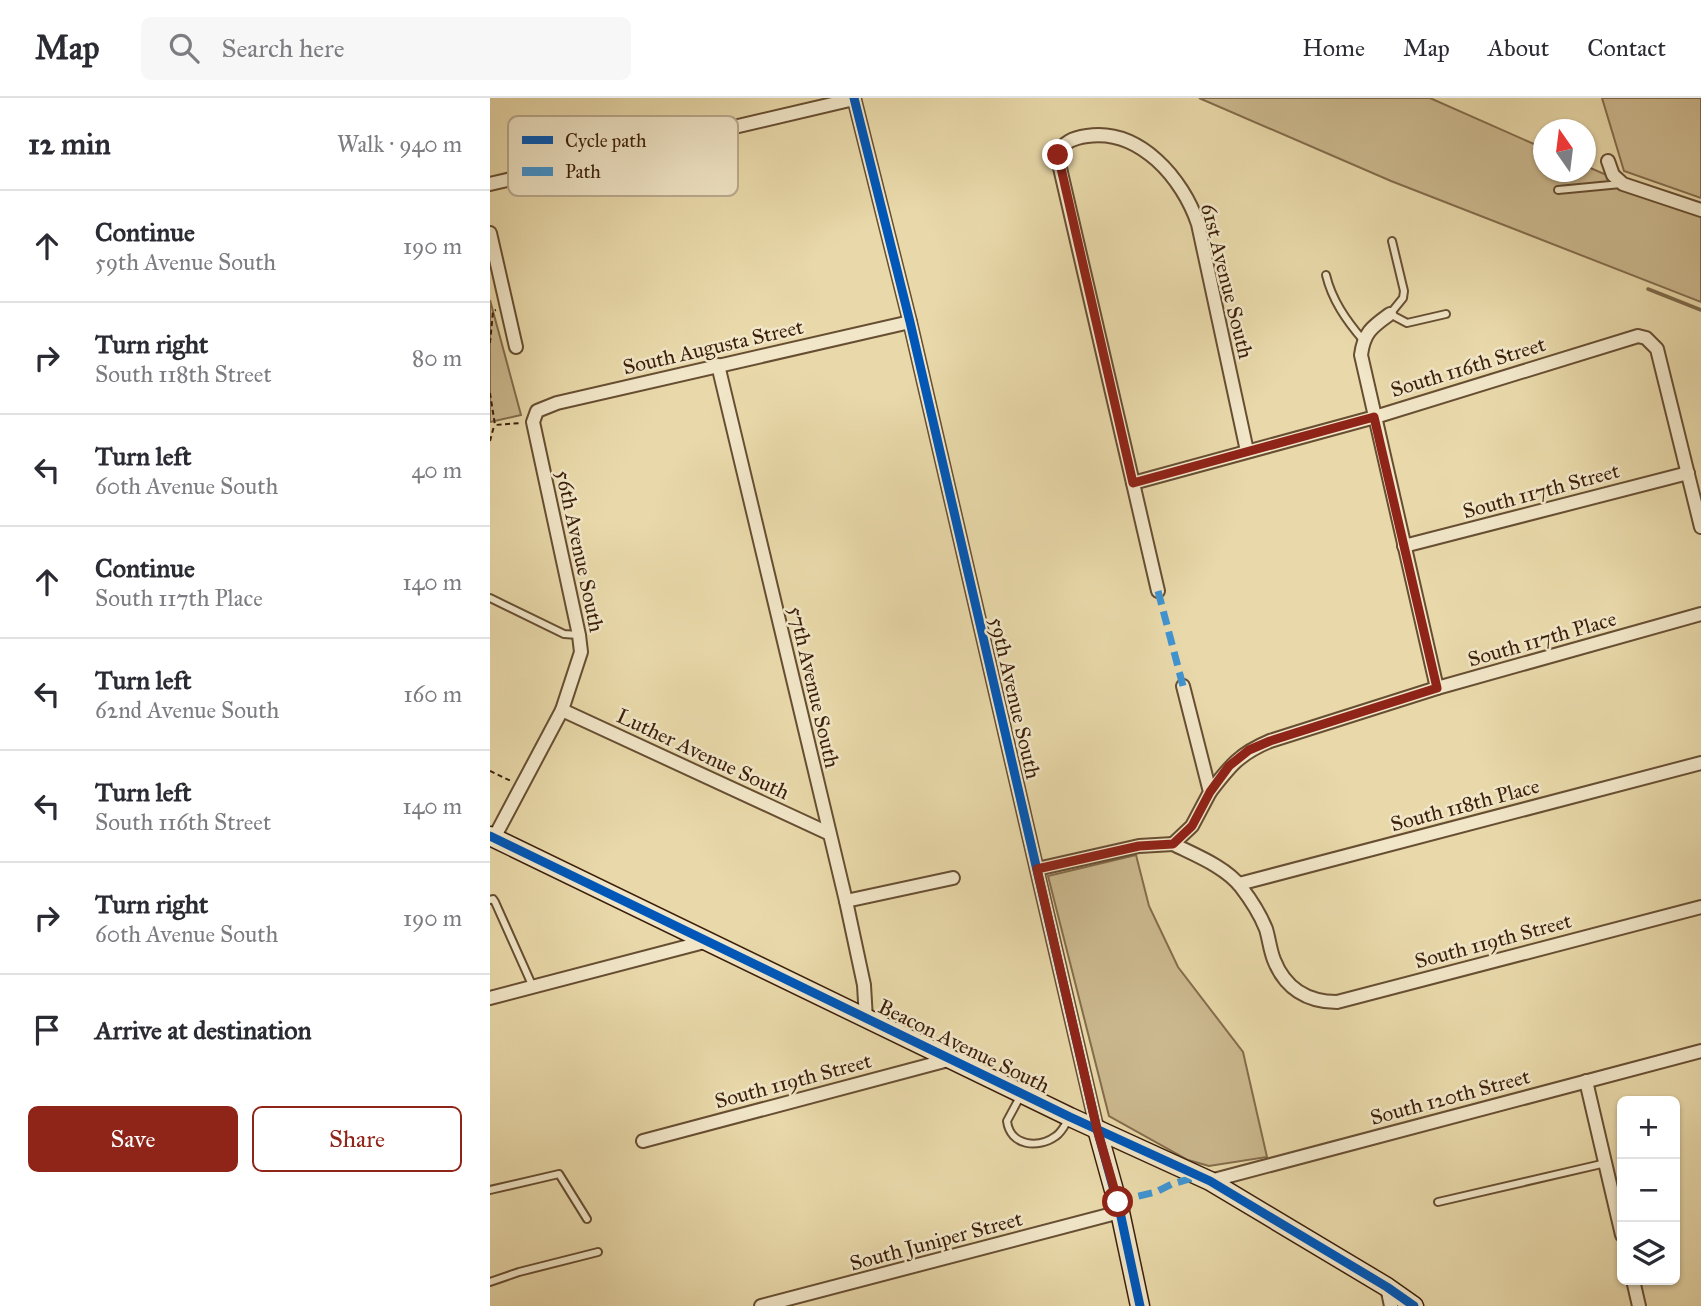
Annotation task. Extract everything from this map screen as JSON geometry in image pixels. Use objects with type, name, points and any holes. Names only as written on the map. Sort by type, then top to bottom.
[{"type":"street","points":[[738,125],[854,98]]},
{"type":"street","name":"59th Avenue South","points":[[854,98],[910,322],[1097,1129],[1121,1212],[1140,1306]]},
{"type":"street","name":"61st Avenue South","points":[[1133,483],[1058,155],[1061,146],[1070,140],[1097,134],[1132,144],[1162,164],[1186,196],[1198,224],[1248,451]]},
{"type":"street","points":[[1608,161],[1614,176],[1623,184],[1701,210]]},
{"type":"street","points":[[490,184],[508,180]]},
{"type":"street","points":[[490,233],[516,347]]},
{"type":"street","points":[[1390,314],[1371,327],[1363,340],[1361,355],[1437,688]]},
{"type":"street","name":"South Augusta Street","points":[[533,422],[537,411],[557,402],[910,322]]},
{"type":"street","name":"South 116th Street","points":[[1133,483],[1374,417],[1638,336],[1651,342],[1657,349],[1688,473]]},
{"type":"street","name":"57th Avenue South","points":[[718,365],[846,901],[864,985],[866,1019]]},
{"type":"street","name":"56th Avenue South","points":[[492,837],[562,709],[581,652],[533,422]]},
{"type":"street","points":[[1688,473],[1701,527]]},
{"type":"street","name":"South 117th Street","points":[[1404,546],[1688,473]]},
{"type":"street","points":[[1133,483],[1158,591]]},
{"type":"street","name":"South 117th Place","points":[[1173,844],[1192,826],[1210,792],[1229,766],[1249,750],[1437,688],[1701,614]]},
{"type":"street","points":[[1183,686],[1210,792]]},
{"type":"street","name":"Luther Avenue South","points":[[562,709],[828,833]]},
{"type":"street","name":"South 118th Place","points":[[1239,884],[1701,763]]},
{"type":"street","name":"Beacon Avenue South","points":[[492,837],[1070,1117],[1210,1181],[1414,1306]]},
{"type":"street","points":[[1037,869],[1139,846],[1173,844],[1200,857],[1239,884]]},
{"type":"street","points":[[846,901],[953,878]]},
{"type":"street","name":"South 119th Street","points":[[1239,884],[1260,916],[1283,979],[1309,998],[1321,1002],[1337,1002],[1701,907]]},
{"type":"street","points":[[490,998],[708,941]]},
{"type":"street","name":"South 120th Street","points":[[1210,1181],[1701,1051]]},
{"type":"street","name":"South 119th Street","points":[[643,1141],[952,1059]]},
{"type":"street","points":[[1586,1081],[1619,1222]]},
{"type":"street","name":"South Juniper Street","points":[[761,1306],[1121,1212]]},
{"type":"street","points":[[1634,1285],[1639,1306]]},
{"type":"street","points":[[1387,1287],[1391,1306]]},
{"type":"lane","points":[[1558,190],[1623,184]]},
{"type":"lane","points":[[1392,241],[1404,291],[1403,298],[1390,314],[1407,323],[1447,314]]},
{"type":"lane","points":[[1326,275],[1330,290],[1348,322],[1363,340]]},
{"type":"lane","points":[[490,598],[564,634],[579,635]]},
{"type":"lane","points":[[490,900],[495,902],[533,987]]},
{"type":"lane","points":[[1022,1093],[1007,1121],[1010,1131],[1024,1143],[1037,1144],[1050,1140],[1070,1117]]},
{"type":"lane","points":[[1438,1202],[1606,1163]]},
{"type":"lane","points":[[490,1190],[559,1174],[587,1219]]},
{"type":"lane","points":[[490,1282],[598,1252]]},
{"type":"path","points":[[490,343],[493,311],[507,307]]},
{"type":"path","points":[[490,393],[495,425],[490,441]]},
{"type":"path","points":[[495,425],[533,422]]},
{"type":"path","points":[[490,771],[521,786]]},
{"type":"shaded area","points":[[1199,98],[1430,98],[1533,144],[1533,182],[1596,182],[1596,170],[1701,216],[1701,302],[1391,181]]},
{"type":"shaded area","points":[[1602,98],[1701,98],[1701,198],[1624,171]]},
{"type":"shaded area","points":[[490,300],[521,415],[490,422]]},
{"type":"shaded area","points":[[1136,855],[1149,906],[1178,967],[1243,1052],[1267,1157],[1209,1166],[1188,1160],[1109,1116],[1048,876]]},
{"type":"waterway","points":[[1648,289],[1701,310]]},
{"type":"marked path","points":[[1158,591],[1183,686]]},
{"type":"marked path","points":[[1118,1201],[1156,1192],[1199,1176]]},
{"type":"cycle path","points":[[854,98],[910,322],[1140,1306]]},
{"type":"cycle path","points":[[490,836],[1070,1117],[1210,1181],[1414,1306]]},
{"type":"route","points":[[1058,155],[1133,483],[1374,417],[1437,688],[1249,750],[1229,766],[1210,792],[1192,826],[1173,844],[1139,846],[1037,869],[1097,1129],[1118,1202]]}]
